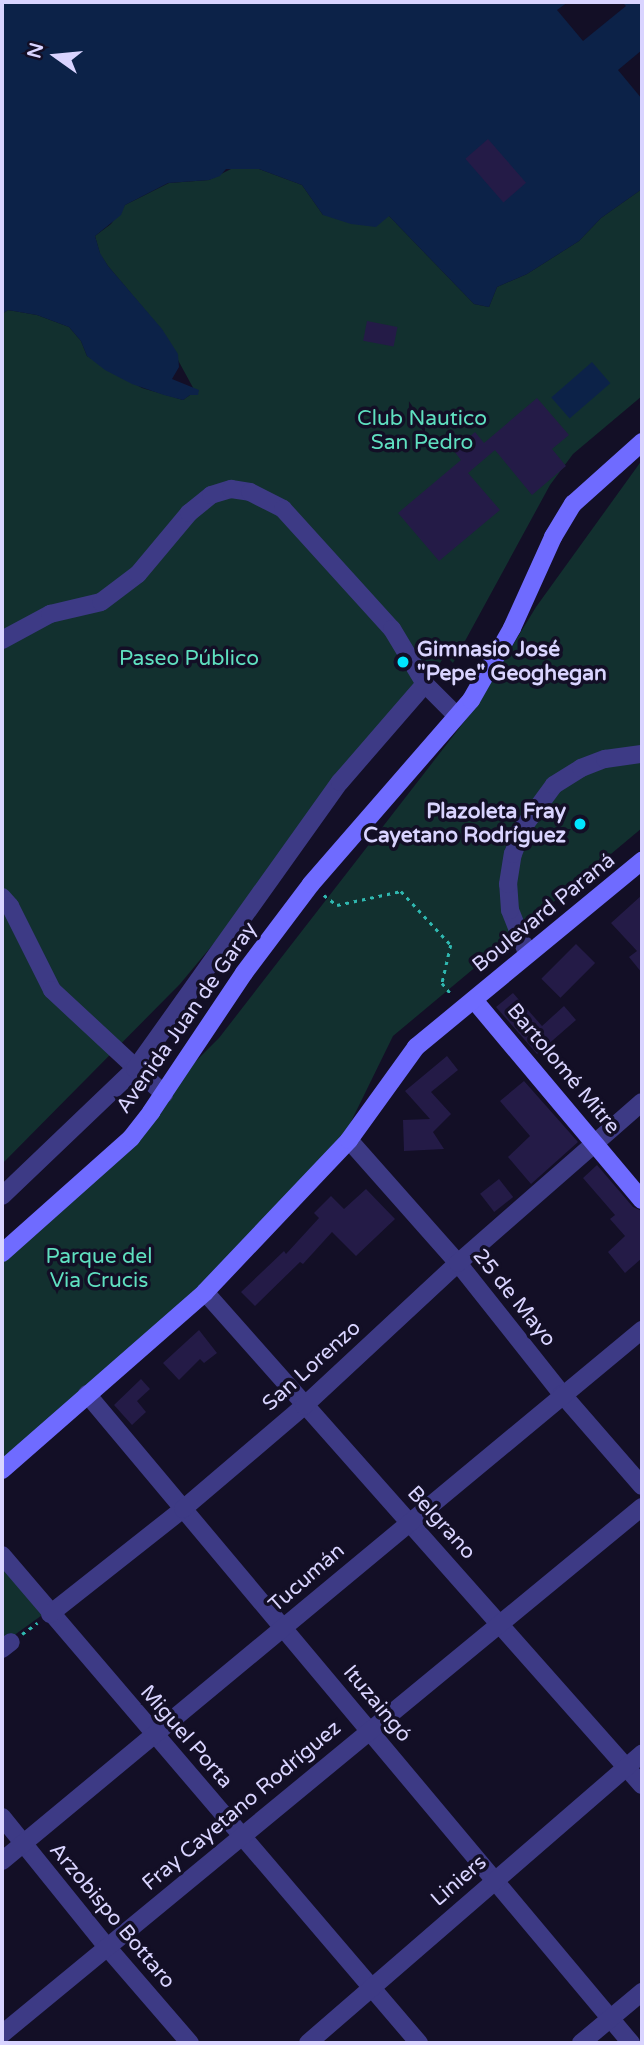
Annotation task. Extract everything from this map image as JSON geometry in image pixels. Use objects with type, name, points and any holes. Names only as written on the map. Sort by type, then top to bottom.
[{"type":"main road","name":"Avenida Juan de Garay","points":[[2,1253],[131,1138],[164,1094],[244,973],[311,884],[335,853],[457,716],[493,664],[553,537],[573,504],[642,442]]},
{"type":"main road","name":"Boulevard Paraná","points":[[2,1469],[205,1292],[349,1140],[405,1059],[527,953],[641,865]]},
{"type":"main road","name":"Bartolomé Mitre","points":[[469,1004],[596,1144],[642,1200]]},
{"type":"street","points":[[2,640],[50,614],[101,602],[138,574],[190,513],[211,495],[231,489],[250,492],[282,509],[391,629],[425,684],[457,716]]},
{"type":"street","points":[[2,1196],[135,1069],[340,782],[425,684]]},
{"type":"street","points":[[527,953],[510,910],[508,884],[513,854],[524,825],[554,785],[581,768],[605,759],[642,754]]},
{"type":"street","points":[[2,897],[10,906],[52,990],[164,1094]]},
{"type":"street","name":"San Lorenzo","points":[[50,1614],[183,1509],[304,1406],[458,1263],[642,1102]]},
{"type":"street","name":"25 de Mayo","points":[[349,1140],[458,1263],[562,1394],[642,1486]]},
{"type":"street","name":"Belgrano","points":[[205,1292],[642,1785]]},
{"type":"street","name":"Tucumán","points":[[2,1861],[642,1330]]},
{"type":"street","name":"Ituzaingó","points":[[87,1394],[631,2043]]},
{"type":"street","name":"Fray Cayetano Rodríguez","points":[[2,2034],[642,1507]]},
{"type":"street","name":"Miguel Porta","points":[[2,1555],[419,2043]]},
{"type":"street","name":"Liniers","points":[[308,2043],[642,1754]]},
{"type":"street","name":"Arzobispo Bottaro","points":[[2,1817],[22,1845],[190,2043]]},
{"type":"street","points":[[581,2043],[642,1992]]},
{"type":"path","points":[[311,884],[337,905],[401,891],[451,944],[443,983],[469,1004]]},
{"type":"path","points":[[6,1645],[50,1614]]},
{"type":"green space","points":[[231,169],[259,169],[302,185],[323,215],[389,216],[474,304],[489,307],[497,287],[527,274],[579,241],[601,218],[642,189],[642,396],[573,454],[550,485],[453,663],[445,655],[420,696],[180,984],[2,1164],[2,314],[8,310],[37,315],[69,327],[81,341],[87,356],[142,388],[183,400],[190,395],[197,395],[161,329],[100,254],[95,236],[111,224],[125,205],[169,183],[209,180]]},
{"type":"green space","name":"Parque del Via Crucis","points":[[642,460],[642,828],[393,1036],[344,1136],[201,1287],[2,1464],[2,1244],[90,1167],[219,1038],[474,709],[536,607]]},
{"type":"green space","points":[[2,1560],[45,1613],[2,1644]]},
{"type":"water","points":[[2,2],[642,2],[642,189],[601,218],[579,241],[527,274],[497,287],[489,307],[474,304],[389,216],[376,227],[351,224],[323,215],[302,185],[259,169],[226,169],[220,176],[209,180],[168,183],[125,205],[121,215],[95,236],[100,253],[108,266],[162,329],[178,354],[179,367],[172,379],[199,390],[198,395],[190,395],[183,400],[164,395],[132,384],[105,370],[87,356],[81,341],[69,327],[37,315],[8,310],[2,314]]},
{"type":"water","points":[[592,362],[610,383],[570,419],[551,397]]},
{"type":"pier","points":[[568,2],[622,2],[626,6],[583,41],[557,10]]},
{"type":"pier","points":[[642,50],[642,99],[618,70]]},
{"type":"building","points":[[488,139],[526,183],[503,202],[465,159]]},
{"type":"building","points":[[367,321],[397,327],[394,347],[363,341]]},
{"type":"building","points":[[537,398],[569,435],[552,449],[566,466],[532,495],[495,450],[468,473],[500,510],[439,561],[398,513],[461,460],[454,451],[475,432],[484,443]]},
{"type":"building","points":[[642,895],[642,973],[629,957],[637,951],[611,923]]},
{"type":"building","points":[[576,944],[595,963],[560,998],[541,979]]},
{"type":"building","points":[[513,993],[542,1026],[564,1006],[576,1020],[537,1054],[496,1007]]},
{"type":"building","points":[[447,1056],[458,1070],[431,1092],[451,1114],[433,1132],[444,1149],[404,1151],[403,1120],[430,1119],[405,1091]]},
{"type":"building","points":[[524,1081],[578,1142],[531,1184],[508,1157],[530,1136],[500,1101]]},
{"type":"building","points":[[597,1165],[633,1207],[642,1211],[642,1258],[625,1273],[608,1252],[625,1236],[610,1219],[615,1215],[583,1178]]},
{"type":"building","points":[[499,1179],[513,1197],[494,1212],[480,1194]]},
{"type":"building","points":[[366,1189],[395,1219],[356,1256],[332,1232],[303,1264],[300,1262],[255,1306],[241,1292],[284,1251],[286,1254],[319,1218],[314,1213],[331,1196],[344,1209]]},
{"type":"building","points":[[199,1330],[217,1353],[204,1363],[200,1359],[179,1380],[163,1363]]},
{"type":"building","points":[[141,1379],[150,1389],[137,1401],[146,1412],[132,1425],[114,1405]]},
{"type":"place","name":"Gimnasio José \"Pepe\" Geoghegan","points":[[403,662]]},
{"type":"place","name":"Plazoleta Fray Cayetano Rodríguez","points":[[580,824]]},
{"type":"park label","name":"Club Nautico San Pedro","points":[[422,431]]},
{"type":"park label","name":"Paseo Público","points":[[189,659]]}]
